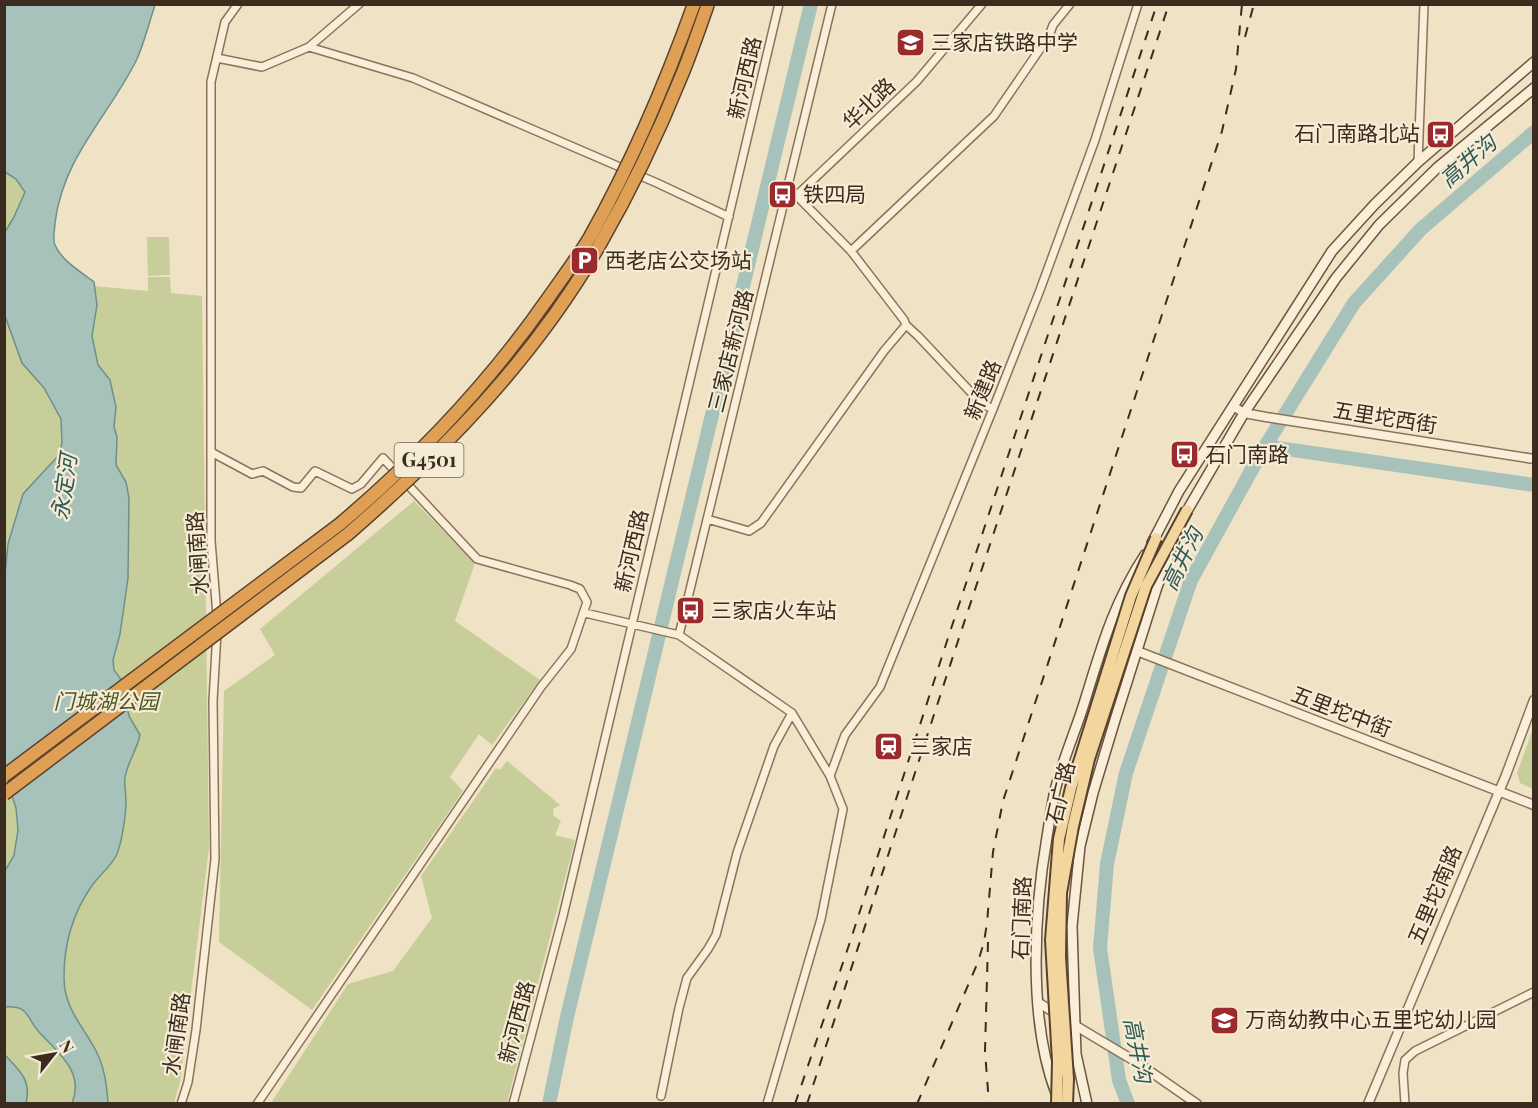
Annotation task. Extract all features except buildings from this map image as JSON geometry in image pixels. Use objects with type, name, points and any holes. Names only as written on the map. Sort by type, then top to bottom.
[{"type":"highway","name":"G4501","points":[[4,776],[283,569],[340,524],[384,486],[466,403],[530,324],[589,238],[646,129],[670,73],[694,4]]},
{"type":"highway","name":"G4501","points":[[4,794],[348,534],[393,495],[476,411],[541,332],[599,246],[657,134],[682,76],[708,4]]},
{"type":"main road","name":"石门南路","points":[[1058,1104],[1043,1047],[1039,1003],[1036,933],[1040,880],[1057,784],[1104,639],[1127,582],[1156,538],[1179,491],[1332,251],[1418,162],[1533,62]]},
{"type":"main road","points":[[1088,1104],[1076,1054],[1075,1025],[1072,926],[1080,846],[1093,793],[1157,587],[1187,510],[1244,413],[1336,278],[1379,225],[1437,168],[1533,87]]},
{"type":"main road","name":"石广路","points":[[1067,1104],[1068,1079],[1060,957],[1061,893],[1072,826],[1089,759],[1146,586],[1187,510]]},
{"type":"main road","name":"石广路","points":[[1058,1104],[1058,1061],[1051,940],[1059,839],[1071,788],[1128,606],[1156,538]]},
{"type":"street","name":"水闸南路","points":[[182,1104],[188,1082],[196,1030],[215,860],[213,701],[218,603],[211,541],[211,82],[225,22],[238,4]]},
{"type":"street","points":[[217,58],[262,66],[309,47],[359,4]]},
{"type":"street","name":"新河西路","points":[[513,1104],[563,916],[779,4]]},
{"type":"street","name":"三家店新河路","points":[[680,635],[832,4]]},
{"type":"street","name":"华北路","points":[[797,195],[917,81],[982,4]]},
{"type":"street","points":[[851,251],[994,116],[1070,4]]},
{"type":"street","name":"新建路","points":[[830,776],[845,735],[880,687],[993,409],[1095,140],[1138,4]]},
{"type":"street","points":[[1418,162],[1424,4]]},
{"type":"street","points":[[309,47],[413,78],[729,217]]},
{"type":"street","points":[[788,188],[851,251],[906,325],[981,403],[993,409]]},
{"type":"street","points":[[707,519],[749,531],[761,523],[884,351],[906,325]]},
{"type":"street","name":"五里坨西街","points":[[1233,406],[1244,413],[1266,417],[1533,459]]},
{"type":"street","points":[[211,452],[252,474],[263,471],[292,487],[301,488],[315,471],[352,489],[361,484],[383,458],[477,559],[580,589],[587,602],[571,649],[541,687],[257,1104]]},
{"type":"street","points":[[585,613],[680,635],[792,713],[830,776],[843,809],[821,919],[767,1104]]},
{"type":"street","name":"五里坨中街","points":[[1137,651],[1533,805]]},
{"type":"street","name":"五里坨南路","points":[[1368,1104],[1498,792],[1533,700]]},
{"type":"street","points":[[662,1096],[678,1008],[687,978],[716,935],[738,853],[774,746],[792,713]]},
{"type":"street","points":[[1405,1104],[1405,1060],[1415,1051],[1533,992]]},
{"type":"street","points":[[1039,1003],[1138,1063],[1197,1104]]},
{"type":"green space","points":[[5,172],[16,179],[25,192],[5,232]]},
{"type":"green space","points":[[147,237],[169,237],[170,275],[148,276]]},
{"type":"green space","name":"门城湖公园","points":[[148,277],[170,277],[171,293],[202,296],[209,848],[180,1082],[174,1103],[5,1103],[4,278],[148,291]]},
{"type":"green space","points":[[414,501],[475,563],[455,621],[540,680],[492,745],[479,734],[450,777],[463,791],[312,1010],[219,942],[224,691],[275,655],[260,629]]},
{"type":"green space","points":[[1533,729],[1534,789],[1520,783],[1517,773]]},
{"type":"green space","points":[[507,761],[560,805],[553,809],[554,816],[561,821],[555,835],[575,840],[507,1103],[271,1103],[348,984],[393,971],[432,918],[421,876],[496,768],[500,770]]},
{"type":"water","name":"永定河","points":[[5,5],[155,5],[136,61],[88,138],[67,178],[60,199],[54,237],[55,245],[62,256],[94,282],[97,305],[92,336],[98,365],[110,380],[116,407],[114,427],[117,437],[116,465],[126,482],[129,498],[128,578],[120,634],[113,660],[129,716],[140,735],[125,778],[125,813],[119,849],[79,907],[71,929],[64,965],[67,1000],[100,1061],[108,1103],[72,1103],[75,1082],[68,1064],[23,1010],[5,1007],[5,871],[14,855],[18,830],[16,808],[5,775],[4,584],[8,544],[23,494],[59,455],[62,443],[61,419],[44,388],[22,363],[5,316],[5,232],[25,192],[16,179],[5,172]]},
{"type":"water","points":[[5,1055],[26,1082],[26,1103],[5,1103]]},
{"type":"waterway","points":[[549,1104],[567,1017],[811,4]]},
{"type":"waterway","name":"高井沟","points":[[1128,1104],[1119,1080],[1100,948],[1107,864],[1126,773],[1191,580],[1261,453],[1354,303],[1421,229],[1534,132]]},
{"type":"waterway","points":[[1265,446],[1534,485]]},
{"type":"railway","points":[[795,1104],[1157,4]]},
{"type":"railway","points":[[807,1104],[1169,4]]},
{"type":"railway","points":[[917,1104],[978,962],[984,942],[993,852],[1003,801],[1222,131],[1236,69],[1242,4]]},
{"type":"railway","points":[[1245,37],[1254,4]]},
{"type":"railway","points":[[988,942],[985,1051],[989,1104]]},
{"type":"place","name":"三家店铁路中学","points":[[910,43]]},
{"type":"place","name":"石门南路北站","points":[[1441,134]]},
{"type":"place","name":"铁四局","points":[[782,195]]},
{"type":"place","name":"西老店公交场站","points":[[584,261]]},
{"type":"place","name":"石门南路","points":[[1184,455]]},
{"type":"place","name":"三家店火车站","points":[[690,611]]},
{"type":"place","name":"三家店","points":[[889,747]]},
{"type":"place","name":"万商幼教中心五里坨幼儿园","points":[[1224,1020]]}]
